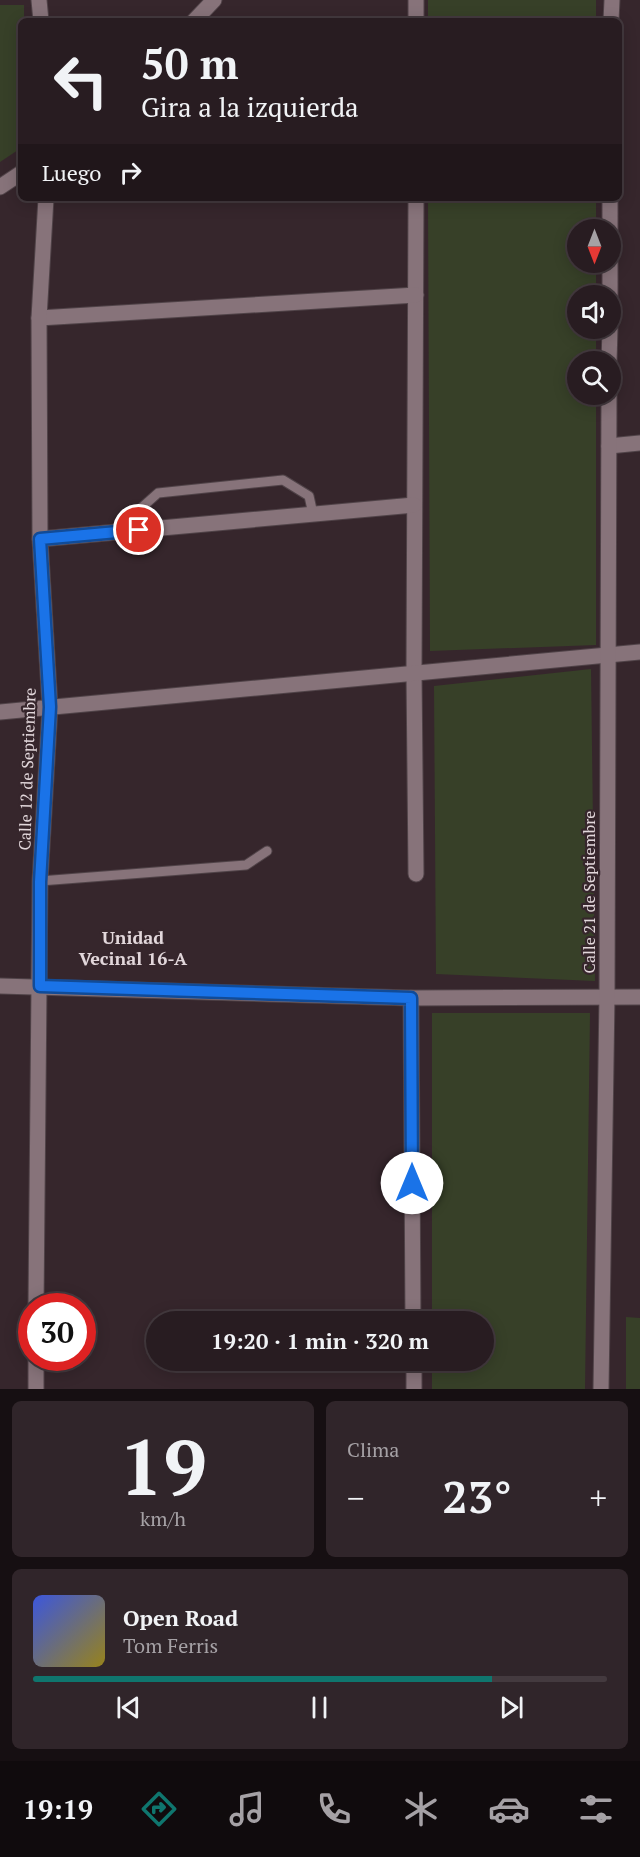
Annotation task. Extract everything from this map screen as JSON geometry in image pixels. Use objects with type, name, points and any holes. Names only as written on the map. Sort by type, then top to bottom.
[{"type":"street","points":[[39,0],[41,18]]},
{"type":"street","points":[[197,18],[214,0]]},
{"type":"street","points":[[416,0],[416,18]]},
{"type":"street","points":[[612,0],[612,18]]},
{"type":"street","points":[[0,187],[18,175]]},
{"type":"street","name":"Calle 12 de Septiembre","points":[[36,1293],[40,882],[50,707],[40,539],[39,318],[46,201]]},
{"type":"street","points":[[416,201],[414,504],[416,874]]},
{"type":"street","points":[[610,201],[610,219]]},
{"type":"street","points":[[39,318],[416,295]]},
{"type":"street","name":"Calle 21 de Septiembre","points":[[601,1389],[607,996],[609,405]]},
{"type":"street","points":[[609,446],[640,442]]},
{"type":"street","points":[[40,539],[414,504]]},
{"type":"street","points":[[0,712],[640,652]]},
{"type":"street","points":[[0,986],[411,998],[640,997]]},
{"type":"street","points":[[411,998],[413,1311]]},
{"type":"street","points":[[36,1371],[36,1389]]},
{"type":"street","points":[[414,1371],[414,1389]]},
{"type":"lane","points":[[139,530],[140,509],[158,493],[283,480],[309,496],[313,514]]},
{"type":"lane","points":[[40,882],[246,865],[267,851]]},
{"type":"green space","points":[[428,0],[596,0],[596,18],[428,18]]},
{"type":"green space","points":[[0,5],[24,5],[24,18],[18,18],[18,150],[0,162]]},
{"type":"green space","points":[[428,201],[596,201],[596,219],[567,219],[567,273],[596,273],[596,285],[567,285],[567,339],[596,339],[596,351],[567,351],[567,405],[596,405],[596,645],[430,651]]},
{"type":"green space","points":[[591,669],[595,981],[436,974],[434,686]]},
{"type":"green space","points":[[432,1013],[590,1013],[585,1389],[432,1389],[432,1371],[494,1371],[494,1311],[432,1311]]},
{"type":"green space","points":[[626,1317],[640,1318],[640,1389],[626,1389]]},
{"type":"district","name":"Unidad Vecinal 16-A","points":[[133,947]]},
{"type":"route","points":[[139,530],[40,539],[50,707],[40,882],[40,986],[411,998],[412,1183]]}]
